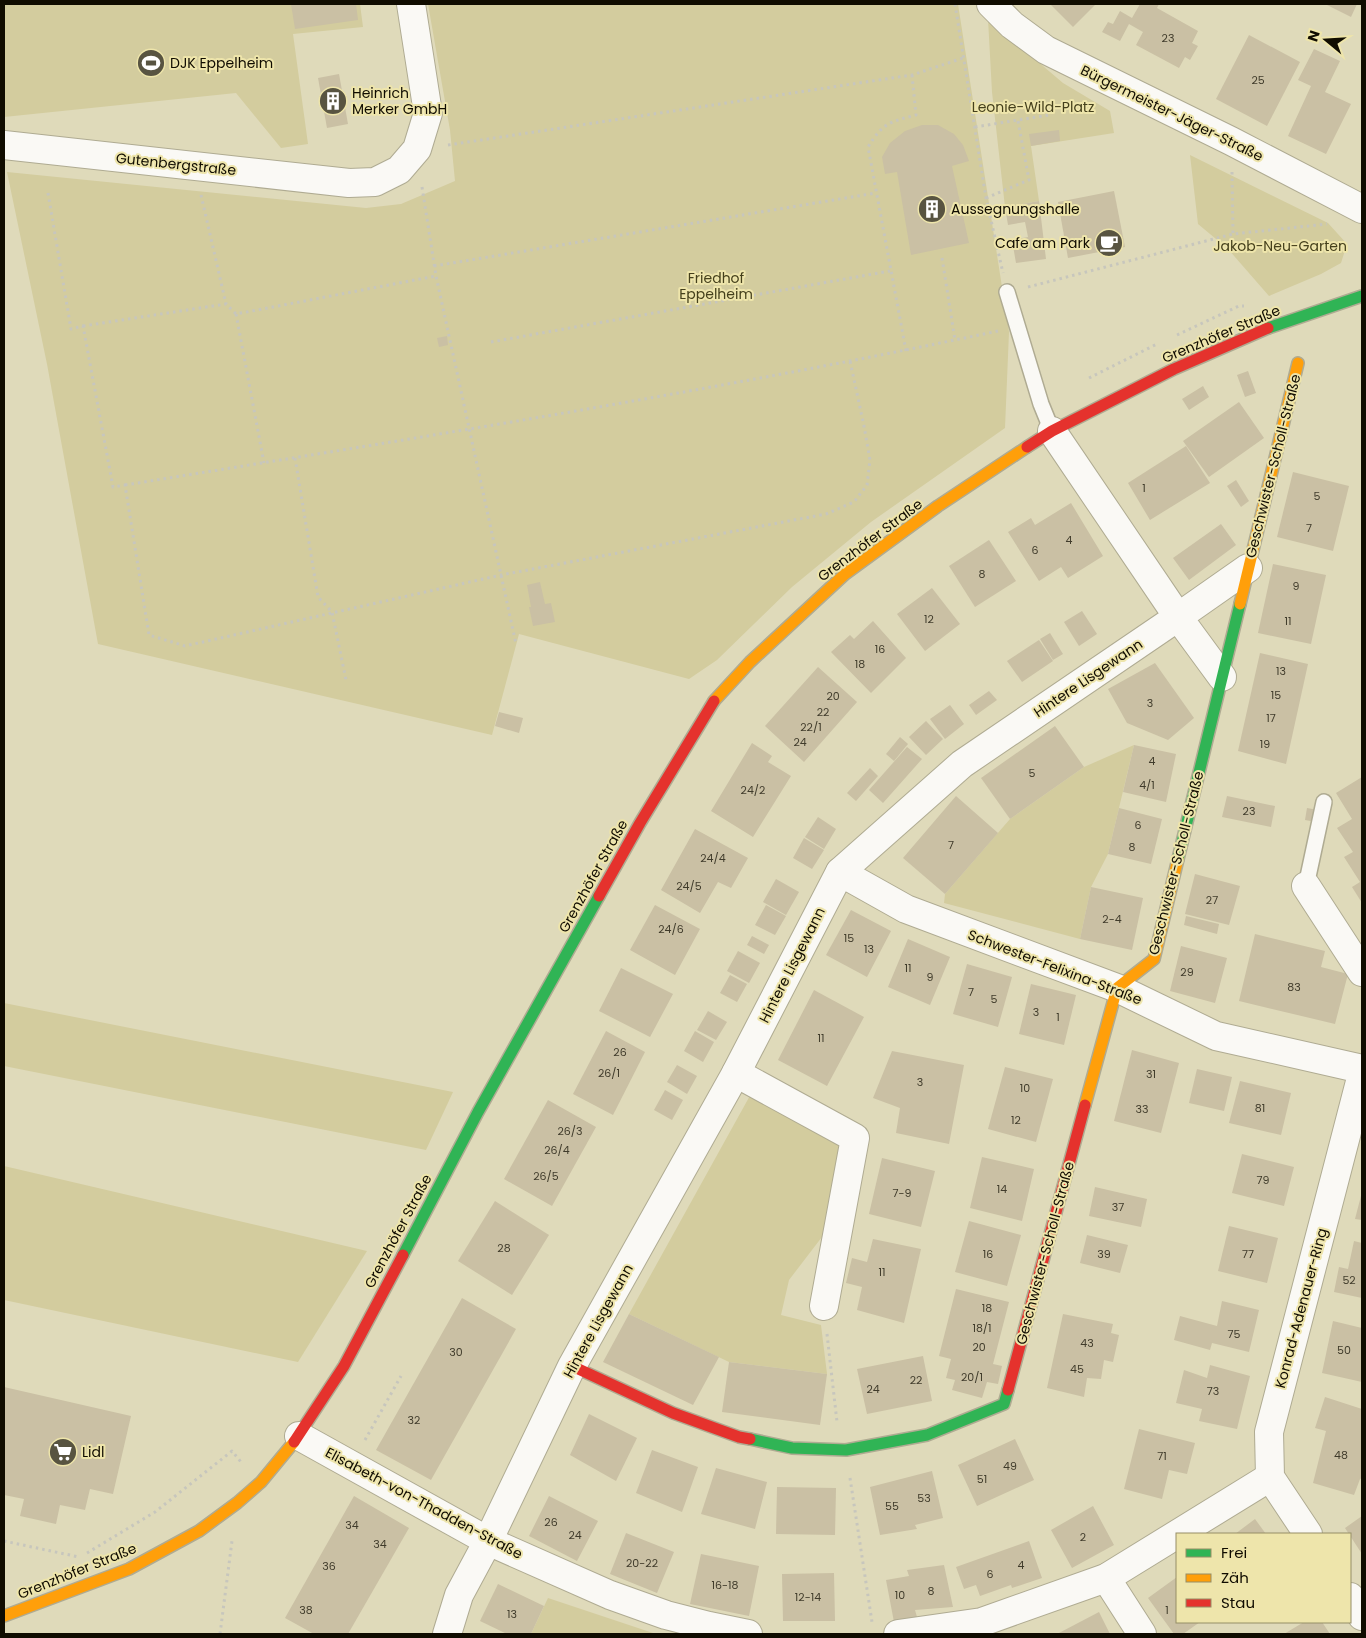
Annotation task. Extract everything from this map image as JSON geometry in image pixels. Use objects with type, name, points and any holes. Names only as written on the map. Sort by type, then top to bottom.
[{"type":"street","points":[[411,4],[428,114],[417,149]]},
{"type":"street","name":"Bürgermeister-Jäger-Straße","points":[[991,4],[1012,26],[1046,50],[1231,141],[1362,209]]},
{"type":"street","name":"Gutenbergstraße","points":[[4,145],[349,183],[375,182],[399,170],[417,149]]},
{"type":"street","name":"Grenzhöfer Straße","points":[[4,1616],[129,1569],[199,1531],[237,1503],[260,1482],[299,1436],[344,1366],[537,1005],[640,822],[714,701],[750,662],[845,574],[938,506],[1052,432],[1174,370],[1274,325],[1362,296]]},
{"type":"street","name":"Geschwister-Scholl-Straße","points":[[572,1366],[673,1413],[740,1437],[792,1448],[846,1450],[927,1435],[1004,1404],[1118,988],[1154,959],[1298,363]]},
{"type":"street","points":[[1052,432],[1178,617],[1222,677]]},
{"type":"street","name":"Geschwister-Scholl-Straße","points":[[1178,617],[1248,568]]},
{"type":"street","name":"Hintere Lisgewann","points":[[447,1634],[459,1595],[488,1540],[572,1366],[736,1073],[840,872],[962,764],[1178,617]]},
{"type":"street","name":"Schwester-Felixina-Straße","points":[[840,872],[906,910],[1118,988],[1216,1036],[1362,1069]]},
{"type":"street","points":[[1306,886],[1362,972]]},
{"type":"street","points":[[736,1073],[855,1138],[824,1306]]},
{"type":"street","name":"Konrad-Adenauer-Ring","points":[[1270,1477],[1269,1432],[1362,1074]]},
{"type":"street","name":"Elisabeth-von-Thadden-Straße","points":[[299,1436],[488,1540],[610,1595],[666,1615],[748,1634]]},
{"type":"street","points":[[1179,1533],[1270,1477],[1307,1533]]},
{"type":"street","points":[[898,1634],[982,1622],[1106,1578],[1176,1535]]},
{"type":"street","points":[[1106,1578],[1142,1634]]},
{"type":"street","points":[[1351,1599],[1362,1616]]},
{"type":"lane","points":[[1007,292],[1041,404],[1052,432]]},
{"type":"lane","points":[[1306,886],[1324,802]]},
{"type":"path","points":[[955,4],[986,198],[1007,292],[1233,234],[1332,223]]},
{"type":"path","points":[[516,644],[434,266],[417,149],[912,75],[963,58]]},
{"type":"path","points":[[906,351],[868,147],[878,131],[893,121],[916,116],[912,75]]},
{"type":"path","points":[[975,127],[1049,115]]},
{"type":"path","points":[[986,198],[1029,180],[1018,121]]},
{"type":"path","points":[[1231,141],[1233,234]]},
{"type":"path","points":[[48,193],[71,329],[226,304]]},
{"type":"path","points":[[434,266],[876,193]]},
{"type":"path","points":[[201,194],[226,304],[236,314],[264,463]]},
{"type":"path","points":[[942,258],[955,340]]},
{"type":"path","points":[[491,342],[890,271]]},
{"type":"path","points":[[236,314],[436,276]]},
{"type":"path","points":[[83,326],[113,487],[469,430],[906,351],[1017,326]]},
{"type":"path","points":[[125,485],[149,635],[185,646],[501,575],[826,514],[854,502],[867,485],[870,460],[850,361]]},
{"type":"path","points":[[294,458],[318,597],[332,612],[346,680]]},
{"type":"path","points":[[351,1465],[401,1376]]},
{"type":"path","points":[[4,1541],[79,1558],[155,1512],[232,1451],[260,1482]]},
{"type":"path","points":[[220,1634],[237,1503]]},
{"type":"green space","name":"DJK Eppelheim","points":[[4,4],[360,4],[363,27],[293,34],[308,144],[281,148],[236,93],[4,117]]},
{"type":"green space","name":"Friedhof Eppelheim","points":[[428,4],[958,4],[1009,332],[1005,428],[871,522],[792,587],[717,660],[689,679],[519,634],[492,735],[98,644],[47,364],[7,172],[366,208],[401,204],[455,181],[450,130]]},
{"type":"green space","name":"Leonie-Wild-Platz","points":[[988,19],[1063,83],[1110,111],[1114,133],[1031,146],[1039,201],[1005,207],[992,92]]},
{"type":"green space","name":"Jakob-Neu-Garten","points":[[1190,155],[1328,223],[1347,244],[1341,263],[1321,274],[1269,296],[1228,249],[1198,224]]},
{"type":"green space","points":[[1134,745],[1108,854],[1091,887],[1080,939],[944,903],[945,894],[1010,819],[1084,767]]},
{"type":"green space","points":[[4,1003],[453,1092],[426,1150],[4,1066]]},
{"type":"green space","points":[[752,1092],[847,1148],[825,1233],[789,1280],[781,1315],[821,1325],[827,1374],[729,1362],[629,1314]]},
{"type":"green space","points":[[4,1166],[367,1251],[298,1362],[4,1300]]},
{"type":"green space","points":[[548,1598],[656,1634],[531,1634]]},
{"type":"building","points":[[291,4],[356,4],[358,20],[295,29]]},
{"type":"building","points":[[1050,4],[1096,4],[1073,27]]},
{"type":"building","points":[[1140,4],[1159,4],[1157,8],[1198,31],[1192,43],[1198,46],[1190,60],[1185,57],[1179,68],[1136,45],[1143,32],[1129,24],[1120,41],[1102,32],[1108,22],[1113,24],[1120,11],[1132,18]]},
{"type":"building","points":[[1325,4],[1357,4],[1351,17]]},
{"type":"building","points":[[1249,35],[1300,62],[1267,126],[1216,99]]},
{"type":"building","points":[[1314,49],[1340,61],[1325,92],[1351,104],[1326,154],[1288,136],[1311,86],[1298,80]]},
{"type":"building","name":"Heinrich Merker GmbH","points":[[339,74],[348,124],[327,128],[318,78]]},
{"type":"building","name":"Aussegnungshalle","points":[[922,125],[938,125],[954,134],[963,145],[969,161],[952,166],[969,243],[911,255],[897,172],[885,174],[882,157],[890,143],[905,131]]},
{"type":"building","points":[[1059,130],[1060,141],[1031,146],[1029,134]]},
{"type":"building","points":[[1114,191],[1125,247],[1068,258],[1058,202]]},
{"type":"building","points":[[1039,201],[1046,259],[1016,263],[1012,240],[1028,237],[1025,222],[1008,225],[1005,207]]},
{"type":"building","points":[[447,336],[448,345],[439,347],[437,338]]},
{"type":"building","points":[[1248,371],[1256,393],[1245,397],[1237,375]]},
{"type":"building","points":[[1203,386],[1209,397],[1189,410],[1182,399]]},
{"type":"building","points":[[1239,402],[1264,438],[1209,477],[1183,441]]},
{"type":"building","points":[[1186,446],[1210,483],[1150,520],[1128,483]]},
{"type":"building","points":[[1293,472],[1349,486],[1333,551],[1277,537]]},
{"type":"building","points":[[1236,480],[1249,501],[1241,507],[1227,486]]},
{"type":"building","points":[[1071,503],[1103,556],[1068,578],[1061,567],[1039,581],[1008,532],[1031,518],[1035,525]]},
{"type":"building","points":[[1221,524],[1236,545],[1189,580],[1173,558]]},
{"type":"building","points":[[989,540],[1016,581],[975,607],[949,566]]},
{"type":"building","points":[[1273,564],[1326,575],[1311,644],[1258,633]]},
{"type":"building","points":[[540,582],[545,604],[551,603],[555,622],[533,626],[527,585]]},
{"type":"building","points":[[932,588],[960,624],[925,651],[897,614]]},
{"type":"building","points":[[1082,611],[1097,634],[1079,646],[1064,622]]},
{"type":"building","points":[[873,621],[906,658],[871,693],[831,652],[850,635],[854,639]]},
{"type":"building","points":[[1050,633],[1063,654],[1053,660],[1040,639]]},
{"type":"building","points":[[1039,640],[1053,661],[1022,682],[1007,661]]},
{"type":"building","points":[[1260,653],[1308,664],[1286,764],[1238,751]]},
{"type":"building","points":[[1155,663],[1194,718],[1168,740],[1127,723],[1108,689]]},
{"type":"building","points":[[818,667],[857,702],[804,762],[765,726]]},
{"type":"building","points":[[989,691],[997,700],[976,715],[969,705]]},
{"type":"building","points":[[950,705],[964,724],[945,739],[930,719]]},
{"type":"building","points":[[499,712],[523,718],[519,733],[495,726]]},
{"type":"building","points":[[926,721],[943,739],[926,755],[909,737]]},
{"type":"building","points":[[1055,726],[1084,767],[1010,819],[981,778]]},
{"type":"building","points":[[900,737],[908,744],[894,761],[886,754]]},
{"type":"building","points":[[752,743],[772,756],[768,762],[791,776],[753,837],[711,811]]},
{"type":"building","points":[[1134,745],[1176,754],[1166,802],[1123,792]]},
{"type":"building","points":[[907,747],[922,759],[883,803],[869,790]]},
{"type":"building","points":[[870,768],[878,776],[856,801],[847,793]]},
{"type":"building","points":[[1362,777],[1362,903],[1352,887],[1360,882],[1344,857],[1353,852],[1337,828],[1352,819],[1336,793]]},
{"type":"building","points":[[956,796],[998,833],[945,894],[903,858]]},
{"type":"building","points":[[1227,796],[1275,806],[1271,827],[1222,817]]},
{"type":"building","points":[[1119,808],[1162,819],[1151,864],[1108,854]]},
{"type":"building","points":[[1307,808],[1318,810],[1316,822],[1305,820]]},
{"type":"building","points":[[818,817],[836,829],[824,849],[805,837]]},
{"type":"building","points":[[695,829],[748,858],[731,888],[718,882],[700,913],[661,890]]},
{"type":"building","points":[[804,838],[824,850],[812,869],[793,858]]},
{"type":"building","points":[[1195,874],[1240,886],[1229,925],[1185,914]]},
{"type":"building","points":[[776,879],[799,892],[786,915],[763,902]]},
{"type":"building","points":[[1091,887],[1143,898],[1132,950],[1080,939]]},
{"type":"building","points":[[655,905],[700,929],[675,975],[630,950]]},
{"type":"building","points":[[766,905],[786,916],[775,935],[755,925]]},
{"type":"building","points":[[851,910],[891,931],[867,977],[826,955]]},
{"type":"building","points":[[1186,916],[1219,924],[1217,934],[1184,925]]},
{"type":"building","points":[[1255,934],[1325,951],[1321,967],[1348,974],[1335,1024],[1239,1001]]},
{"type":"building","points":[[752,936],[769,945],[764,954],[747,945]]},
{"type":"building","points":[[908,939],[950,957],[930,1005],[888,987]]},
{"type":"building","points":[[1181,946],[1227,958],[1215,1003],[1170,991]]},
{"type":"building","points":[[738,951],[760,963],[749,983],[727,971]]},
{"type":"building","points":[[967,964],[1012,977],[998,1027],[953,1014]]},
{"type":"building","points":[[621,968],[673,994],[650,1037],[599,1011]]},
{"type":"building","points":[[730,975],[747,984],[737,1002],[720,993]]},
{"type":"building","points":[[1031,984],[1076,995],[1064,1045],[1019,1034]]},
{"type":"building","points":[[814,990],[864,1017],[827,1086],[778,1060]]},
{"type":"building","points":[[708,1011],[727,1022],[716,1040],[697,1030]]},
{"type":"building","points":[[606,1031],[645,1052],[613,1115],[573,1094]]},
{"type":"building","points":[[695,1031],[714,1042],[703,1062],[684,1051]]},
{"type":"building","points":[[1132,1050],[1179,1063],[1161,1133],[1114,1121]]},
{"type":"building","points":[[892,1051],[964,1065],[949,1144],[896,1133],[900,1108],[873,1098]]},
{"type":"building","points":[[677,1065],[697,1076],[687,1094],[667,1082]]},
{"type":"building","points":[[1005,1067],[1053,1079],[1036,1142],[988,1129]]},
{"type":"building","points":[[1197,1069],[1232,1077],[1224,1111],[1189,1103]]},
{"type":"building","points":[[1240,1081],[1291,1093],[1281,1135],[1229,1123]]},
{"type":"building","points":[[665,1090],[683,1100],[672,1120],[654,1110]]},
{"type":"building","points":[[548,1100],[596,1127],[552,1206],[504,1179]]},
{"type":"building","points":[[1242,1154],[1294,1167],[1284,1206],[1232,1193]]},
{"type":"building","points":[[982,1157],[1034,1169],[1022,1221],[970,1208]]},
{"type":"building","points":[[882,1158],[935,1171],[921,1227],[869,1214]]},
{"type":"building","points":[[1095,1187],[1147,1199],[1141,1227],[1089,1216]]},
{"type":"building","points":[[1362,1192],[1362,1220],[1355,1219]]},
{"type":"building","points":[[495,1201],[549,1235],[512,1295],[458,1261]]},
{"type":"building","points":[[969,1221],[1021,1235],[1007,1286],[955,1272]]},
{"type":"building","points":[[1229,1226],[1278,1238],[1267,1283],[1218,1271]]},
{"type":"building","points":[[1087,1235],[1128,1245],[1120,1273],[1080,1263]]},
{"type":"building","points":[[873,1239],[921,1249],[904,1323],[857,1310],[862,1287],[846,1283],[852,1258],[867,1262]]},
{"type":"building","points":[[1354,1241],[1362,1243],[1362,1298],[1334,1292],[1339,1267],[1348,1269]]},
{"type":"building","points":[[956,1289],[1009,1302],[993,1364],[1002,1366],[998,1384],[987,1382],[982,1398],[952,1390],[955,1380],[946,1378],[951,1359],[939,1356]]},
{"type":"building","points":[[462,1298],[516,1329],[431,1480],[376,1450]]},
{"type":"building","points":[[1222,1301],[1259,1310],[1249,1352],[1212,1343],[1210,1350],[1174,1340],[1180,1316],[1217,1326]]},
{"type":"building","points":[[629,1314],[719,1357],[693,1405],[603,1362]]},
{"type":"building","points":[[1063,1314],[1113,1324],[1111,1333],[1119,1335],[1113,1362],[1104,1360],[1101,1379],[1087,1378],[1084,1397],[1047,1388]]},
{"type":"building","points":[[1333,1321],[1362,1328],[1362,1382],[1322,1373]]},
{"type":"building","points":[[923,1356],[932,1401],[867,1414],[857,1369]]},
{"type":"building","points":[[729,1362],[827,1374],[820,1425],[722,1412]]},
{"type":"building","points":[[1210,1365],[1250,1376],[1237,1429],[1199,1421],[1202,1409],[1176,1403],[1184,1370],[1207,1378]]},
{"type":"building","name":"Lidl","points":[[4,1387],[131,1416],[113,1494],[90,1489],[85,1510],[60,1505],[56,1524],[20,1516],[24,1499],[4,1495]]},
{"type":"building","points":[[1325,1397],[1362,1409],[1362,1478],[1354,1495],[1313,1483],[1326,1431],[1315,1428]]},
{"type":"building","points":[[589,1414],[637,1438],[616,1481],[570,1455]]},
{"type":"building","points":[[1139,1429],[1195,1443],[1187,1474],[1169,1470],[1162,1499],[1124,1489]]},
{"type":"building","points":[[1015,1439],[1034,1480],[977,1506],[958,1465]]},
{"type":"building","points":[[652,1450],[698,1467],[682,1512],[636,1493]]},
{"type":"building","points":[[716,1468],[767,1482],[755,1529],[701,1514]]},
{"type":"building","points":[[932,1471],[943,1518],[915,1525],[917,1529],[880,1535],[870,1487]]},
{"type":"building","points":[[777,1487],[836,1488],[835,1535],[776,1534]]},
{"type":"building","points":[[354,1496],[409,1528],[348,1634],[314,1634],[285,1618]]},
{"type":"building","points":[[549,1496],[598,1521],[577,1561],[529,1536]]},
{"type":"building","points":[[1093,1506],[1114,1545],[1072,1568],[1051,1530]]},
{"type":"building","points":[[1362,1516],[1362,1554],[1351,1537],[1351,1533],[1348,1533],[1345,1528]]},
{"type":"building","points":[[1255,1519],[1265,1533],[1236,1533]]},
{"type":"building","points":[[626,1533],[674,1552],[657,1593],[610,1574]]},
{"type":"building","points":[[1029,1541],[1042,1578],[1012,1588],[1011,1585],[980,1596],[976,1585],[964,1589],[956,1567]]},
{"type":"building","points":[[701,1554],[759,1566],[749,1616],[690,1604]]},
{"type":"building","points":[[944,1565],[953,1607],[915,1610],[917,1617],[894,1622],[886,1580],[909,1576],[907,1570]]},
{"type":"building","points":[[834,1573],[835,1621],[783,1621],[782,1574]]},
{"type":"building","points":[[1176,1578],[1176,1623],[1199,1623],[1183,1634],[1174,1634],[1148,1598]]},
{"type":"building","points":[[498,1584],[544,1606],[531,1634],[507,1634],[480,1621]]},
{"type":"building","points":[[1099,1612],[1110,1634],[1057,1634]]},
{"type":"building","points":[[1302,1623],[1323,1623],[1330,1634],[1284,1634]]},
{"type":"traffic: fast","points":[[1268,328],[1362,296]]},
{"type":"traffic: fast","points":[[1178,859],[1240,604]]},
{"type":"traffic: fast","points":[[403,1255],[478,1112],[599,896]]},
{"type":"traffic: fast","points":[[750,1439],[792,1448],[846,1450],[927,1435],[1004,1404],[1008,1390]]},
{"type":"traffic: slow","points":[[1240,604],[1298,363]]},
{"type":"traffic: slow","points":[[714,701],[750,662],[845,574],[938,506],[1027,447]]},
{"type":"traffic: slow","points":[[1085,1105],[1117,988],[1154,959],[1178,859]]},
{"type":"traffic: slow","points":[[4,1616],[129,1569],[199,1531],[237,1503],[261,1482],[294,1442]]},
{"type":"traffic: jam","points":[[1027,447],[1052,431],[1174,369],[1268,328]]},
{"type":"traffic: jam","points":[[599,896],[640,823],[714,701]]},
{"type":"traffic: jam","points":[[1008,1390],[1085,1105]]},
{"type":"traffic: jam","points":[[294,1442],[344,1366],[403,1255]]},
{"type":"traffic: jam","points":[[572,1366],[673,1413],[739,1437],[750,1439]]},
{"type":"place","name":"DJK Eppelheim","points":[[151,63]]},
{"type":"place","name":"Heinrich Merker GmbH","points":[[333,101]]},
{"type":"place","name":"Aussegnungshalle","points":[[932,209]]},
{"type":"place","name":"Cafe am Park","points":[[1109,243]]},
{"type":"place","name":"Lidl","points":[[63,1452]]}]
